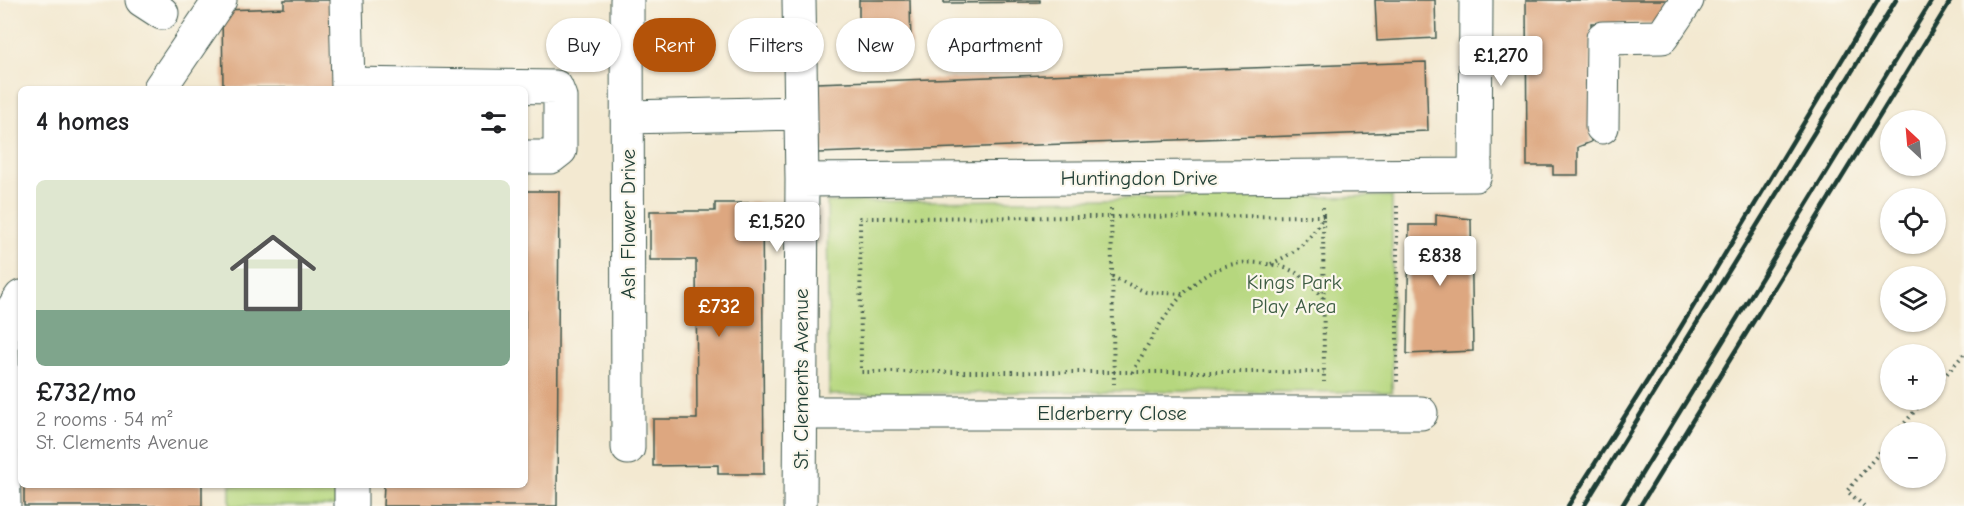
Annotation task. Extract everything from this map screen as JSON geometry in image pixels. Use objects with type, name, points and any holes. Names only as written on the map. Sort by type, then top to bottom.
[{"type":"street","points":[[161,86],[220,0]]},
{"type":"street","points":[[346,0],[348,86]]},
{"type":"street","name":"Ash Flower Drive","points":[[627,0],[628,448]]},
{"type":"street","name":"St. Clements Avenue","points":[[799,0],[802,180],[800,506]]},
{"type":"street","name":"Huntingdon Drive","points":[[802,180],[1475,175],[1476,0]]},
{"type":"street","points":[[1602,127],[1603,38],[1662,37],[1687,0]]},
{"type":"street","points":[[528,87],[556,87],[561,97],[560,150],[550,157],[528,157]]},
{"type":"street","points":[[627,117],[800,113]]},
{"type":"street","points":[[4,506],[2,325],[18,301]]},
{"type":"street","name":"Elderberry Close","points":[[802,412],[1409,413]]},
{"type":"street","points":[[351,488],[351,506]]},
{"type":"path","points":[[1397,175],[1409,413]]},
{"type":"path","points":[[1323,176],[1324,414]]},
{"type":"path","points":[[1110,178],[1115,413]]},
{"type":"path","points":[[1323,216],[860,218],[861,372],[1324,372]]},
{"type":"path","points":[[1271,264],[1289,256],[1304,244],[1323,216]]},
{"type":"path","points":[[1133,372],[1150,342],[1183,294],[1190,286],[1216,268],[1232,262],[1271,264],[1302,275],[1323,299]]},
{"type":"path","points":[[1112,277],[1146,292],[1183,294]]},
{"type":"path","points":[[1946,374],[1964,354]]},
{"type":"path","points":[[1905,422],[1916,410]]},
{"type":"path","points":[[1864,506],[1846,491],[1880,452]]},
{"type":"green space","name":"Kings Park Play Area","points":[[1392,196],[1392,392],[1110,391],[829,395],[827,202]]},
{"type":"green space","points":[[230,488],[337,488],[337,506],[230,506]]},
{"type":"building","points":[[284,0],[331,0],[333,86],[223,86],[222,10],[284,8]]},
{"type":"building","points":[[859,0],[910,0],[910,18],[859,18]]},
{"type":"building","points":[[944,0],[1040,0],[1040,2],[944,3]]},
{"type":"building","points":[[1375,0],[1435,0],[1436,38],[1377,41]]},
{"type":"building","points":[[1526,0],[1672,0],[1657,23],[1591,23],[1591,142],[1578,147],[1578,175],[1553,175],[1553,166],[1527,166]]},
{"type":"building","points":[[1426,62],[1428,131],[818,153],[816,83]]},
{"type":"building","points":[[528,191],[559,191],[557,506],[383,506],[384,488],[528,488]]},
{"type":"building","points":[[715,203],[762,203],[764,474],[718,474],[718,465],[653,466],[653,419],[697,419],[696,260],[650,260],[650,211],[715,211]]},
{"type":"building","points":[[1436,215],[1471,219],[1473,351],[1407,354],[1409,225],[1436,225]]},
{"type":"building","points":[[24,488],[202,488],[202,506],[24,506]]},
{"type":"railway","points":[[1568,506],[1673,340],[1878,0]]},
{"type":"railway","points":[[1584,506],[1896,0]]},
{"type":"railway","points":[[1622,506],[1932,0]]},
{"type":"railway","points":[[1640,506],[1951,0]]}]
